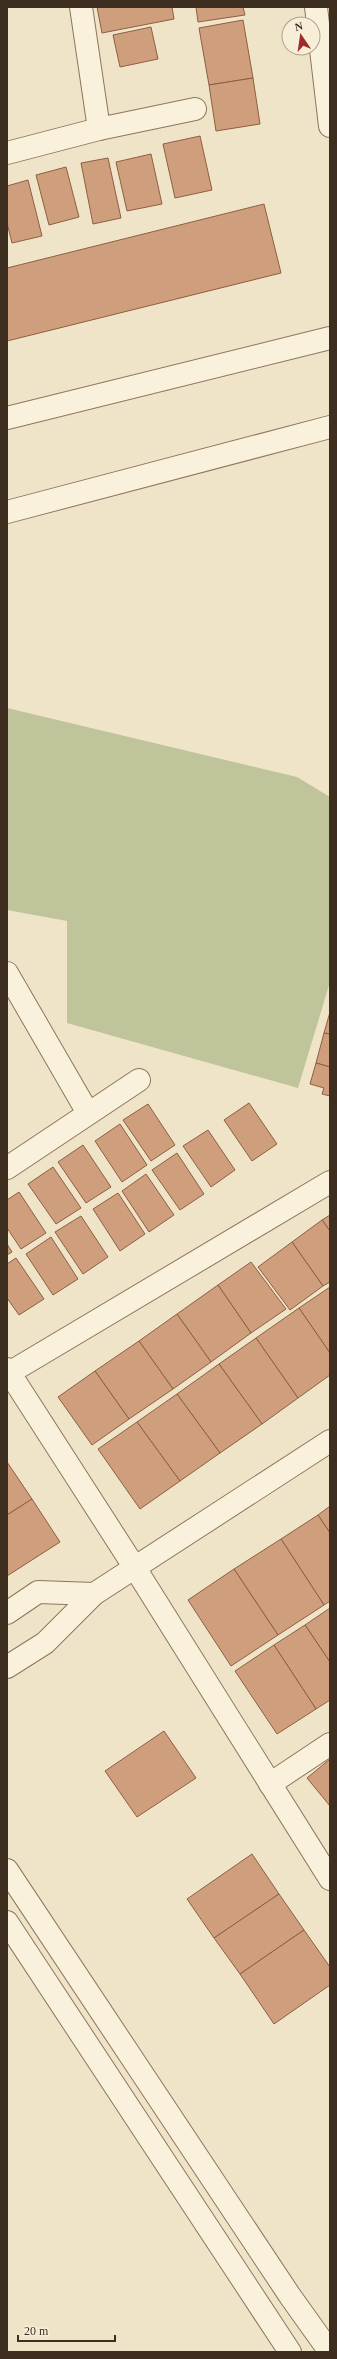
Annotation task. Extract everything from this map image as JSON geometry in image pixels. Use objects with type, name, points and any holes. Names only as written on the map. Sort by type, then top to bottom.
[{"type":"street","points":[[81,7],[99,129]]},
{"type":"street","points":[[316,7],[330,126]]},
{"type":"street","points":[[7,153],[99,129],[195,109]]},
{"type":"street","points":[[7,418],[330,338]]},
{"type":"street","points":[[7,512],[330,427]]},
{"type":"street","points":[[7,973],[88,1113]]},
{"type":"street","points":[[7,1168],[139,1080]]},
{"type":"street","points":[[330,1182],[8,1371],[135,1568],[330,1879]]},
{"type":"street","points":[[7,1667],[45,1643],[94,1594],[330,1441]]},
{"type":"street","points":[[7,1613],[38,1592],[94,1594]]},
{"type":"street","points":[[270,1784],[330,1744]]},
{"type":"street","points":[[7,1870],[290,2296],[330,2352]]},
{"type":"street","points":[[7,1922],[290,2352]]},
{"type":"green space","points":[[7,708],[297,777],[330,797],[330,982],[298,1088],[67,1023],[67,921],[7,910]]},
{"type":"building","points":[[97,7],[172,7],[174,19],[102,33]]},
{"type":"building","points":[[196,7],[243,7],[245,15],[198,22]]},
{"type":"building","points":[[243,20],[253,78],[209,85],[199,28]]},
{"type":"building","points":[[151,27],[158,59],[120,67],[113,35]]},
{"type":"building","points":[[253,78],[260,124],[216,131],[209,85]]},
{"type":"building","points":[[200,136],[212,190],[175,198],[163,144]]},
{"type":"building","points":[[151,154],[162,204],[127,211],[116,162]]},
{"type":"building","points":[[108,158],[121,218],[93,224],[81,163]]},
{"type":"building","points":[[66,167],[79,217],[49,225],[36,175]]},
{"type":"building","points":[[28,180],[42,236],[12,243],[7,223],[7,186]]},
{"type":"building","points":[[264,204],[281,273],[7,341],[7,268]]},
{"type":"building","points":[[330,1012],[330,1034],[324,1033]]},
{"type":"building","points":[[324,1033],[330,1034],[330,1067],[316,1063]]},
{"type":"building","points":[[316,1063],[330,1067],[330,1096],[322,1094],[324,1088],[310,1084]]},
{"type":"building","points":[[249,1103],[277,1144],[252,1161],[224,1120]]},
{"type":"building","points":[[148,1104],[175,1145],[151,1161],[123,1120]]},
{"type":"building","points":[[120,1124],[147,1165],[122,1182],[95,1141]]},
{"type":"building","points":[[208,1130],[235,1170],[211,1187],[183,1146]]},
{"type":"building","points":[[83,1145],[111,1187],[86,1203],[58,1162]]},
{"type":"building","points":[[177,1153],[204,1194],[180,1210],[152,1170]]},
{"type":"building","points":[[53,1167],[81,1208],[56,1224],[28,1184]]},
{"type":"building","points":[[146,1174],[174,1215],[149,1232],[122,1191]]},
{"type":"building","points":[[19,1192],[46,1233],[21,1249],[7,1228],[7,1200]]},
{"type":"building","points":[[118,1193],[145,1234],[120,1251],[93,1209]]},
{"type":"building","points":[[330,1215],[330,1231],[322,1220]]},
{"type":"building","points":[[81,1216],[108,1257],[83,1274],[55,1232]]},
{"type":"building","points":[[322,1220],[330,1231],[330,1282],[323,1286],[292,1242]]},
{"type":"building","points":[[51,1237],[78,1279],[53,1295],[26,1254]]},
{"type":"building","points":[[292,1242],[323,1286],[290,1310],[258,1267]]},
{"type":"building","points":[[7,1244],[12,1252],[7,1255]]},
{"type":"building","points":[[16,1258],[44,1299],[19,1315],[7,1298],[7,1264]]},
{"type":"building","points":[[251,1262],[286,1309],[251,1333],[218,1285]]},
{"type":"building","points":[[218,1285],[251,1333],[211,1362],[177,1314]]},
{"type":"building","points":[[330,1287],[330,1353],[299,1308]]},
{"type":"building","points":[[299,1308],[330,1353],[330,1375],[298,1398],[256,1338]]},
{"type":"building","points":[[177,1314],[211,1362],[173,1389],[139,1341]]},
{"type":"building","points":[[256,1338],[298,1398],[262,1424],[219,1364]]},
{"type":"building","points":[[139,1341],[173,1389],[129,1419],[95,1371]]},
{"type":"building","points":[[219,1364],[262,1424],[220,1453],[177,1394]]},
{"type":"building","points":[[95,1371],[129,1419],[92,1445],[58,1397]]},
{"type":"building","points":[[177,1394],[220,1453],[180,1481],[137,1422]]},
{"type":"building","points":[[137,1422],[180,1481],[140,1509],[98,1449]]},
{"type":"building","points":[[7,1462],[32,1499],[7,1515]]},
{"type":"building","points":[[32,1499],[60,1542],[7,1576],[7,1515]]},
{"type":"building","points":[[330,1506],[330,1533],[318,1515]]},
{"type":"building","points":[[318,1515],[330,1533],[330,1601],[324,1605],[281,1539]]},
{"type":"building","points":[[281,1539],[324,1605],[278,1635],[234,1569]]},
{"type":"building","points":[[234,1569],[278,1635],[231,1666],[188,1600]]},
{"type":"building","points":[[330,1608],[330,1662],[305,1625]]},
{"type":"building","points":[[305,1625],[330,1662],[330,1700],[316,1709],[274,1645]]},
{"type":"building","points":[[274,1645],[316,1709],[277,1734],[235,1671]]},
{"type":"building","points":[[164,1731],[196,1778],[137,1817],[105,1771]]},
{"type":"building","points":[[330,1759],[330,1806],[307,1778]]},
{"type":"building","points":[[252,1854],[279,1894],[214,1938],[187,1899]]},
{"type":"building","points":[[279,1894],[304,1930],[240,1974],[214,1938]]},
{"type":"building","points":[[304,1930],[330,1967],[330,1985],[274,2024],[240,1974]]}]
